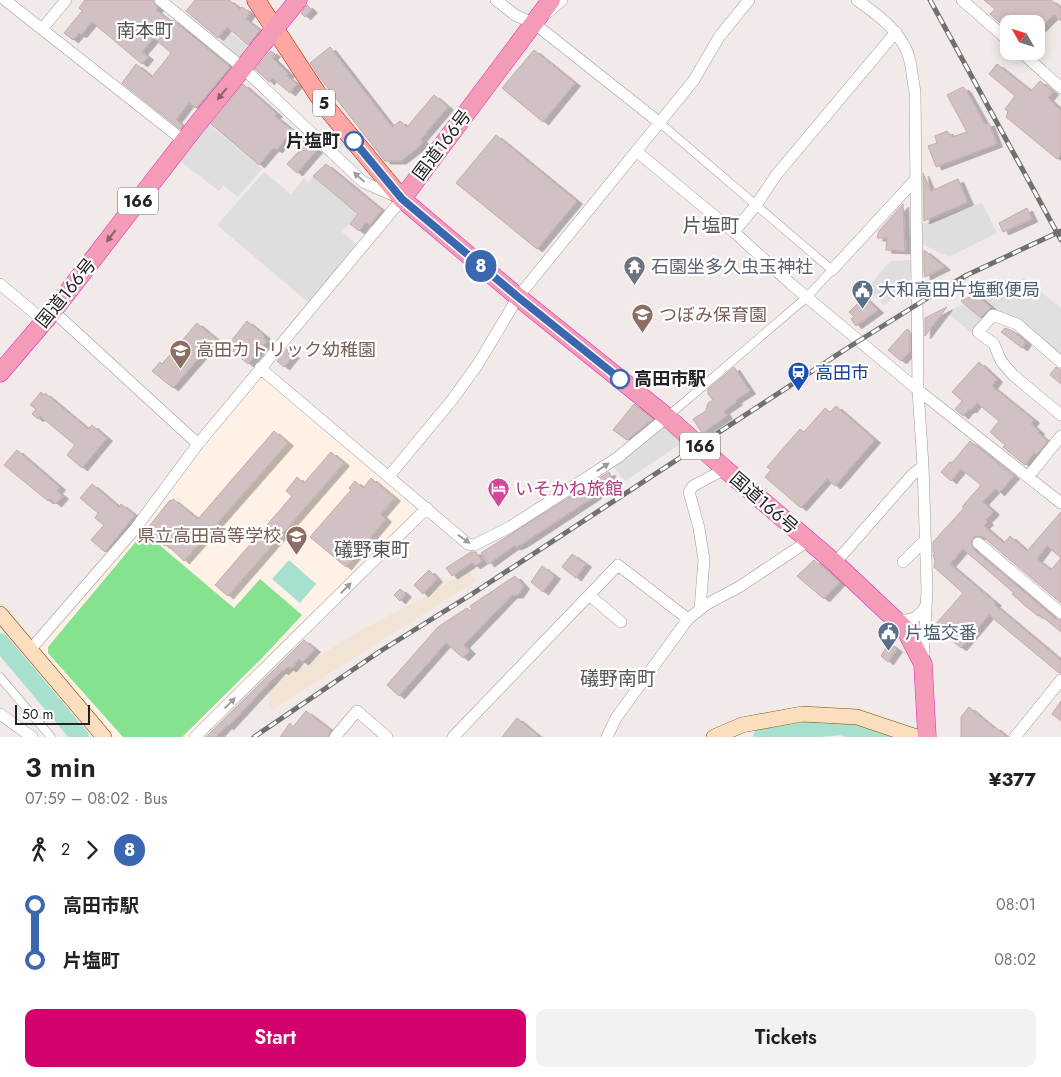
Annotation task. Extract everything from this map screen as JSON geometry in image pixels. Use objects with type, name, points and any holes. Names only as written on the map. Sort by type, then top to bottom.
[{"type":"highway","name":"国道166号","points":[[0,373],[48,316],[298,0]]},
{"type":"highway","name":"国道166号","points":[[551,0],[402,199],[518,297],[667,417],[835,563],[905,629],[923,664],[927,737]]},
{"type":"main road","name":"5","points":[[256,0],[326,107],[402,199]]},
{"type":"main road","points":[[0,614],[104,737]]},
{"type":"main road","points":[[714,737],[742,725],[802,714],[857,717],[918,737]]},
{"type":"street","points":[[5,0],[184,142]]},
{"type":"street","points":[[42,29],[66,0]]},
{"type":"street","points":[[30,650],[135,529],[198,444],[402,199],[364,182],[243,68],[160,0]]},
{"type":"street","points":[[496,0],[515,15],[534,24],[660,122],[832,270]]},
{"type":"street","points":[[534,24],[543,0]]},
{"type":"street","points":[[534,24],[562,0]]},
{"type":"street","points":[[389,476],[452,400],[478,364],[518,297],[694,80],[719,37],[749,0]]},
{"type":"street","points":[[857,0],[877,14],[896,32],[904,44],[910,59],[915,92],[918,390],[923,466],[926,605],[923,664]]},
{"type":"street","points":[[968,2],[1000,32]]},
{"type":"street","points":[[734,232],[756,205],[777,174],[896,32]]},
{"type":"street","points":[[1030,60],[1061,88]]},
{"type":"street","points":[[636,150],[918,390],[1061,502]]},
{"type":"street","points":[[260,368],[468,544],[474,545],[510,527],[617,458],[667,417],[807,296],[915,180]]},
{"type":"street","points":[[0,284],[48,316],[198,444]]},
{"type":"street","points":[[1061,362],[1017,324],[993,315],[978,332],[994,344],[1001,361],[1013,375],[1061,415]]},
{"type":"street","points":[[1028,477],[1061,436]]},
{"type":"street","points":[[835,563],[923,466]]},
{"type":"street","points":[[700,609],[704,560],[699,528],[689,492],[694,486],[725,469]]},
{"type":"street","points":[[196,737],[426,508]]},
{"type":"street","points":[[903,562],[925,540]]},
{"type":"street","points":[[607,737],[616,718],[688,620],[700,609],[739,587],[808,541]]},
{"type":"street","points":[[978,543],[1061,612]]},
{"type":"street","points":[[453,737],[618,565],[688,620]]},
{"type":"street","points":[[589,595],[621,622]]},
{"type":"street","points":[[888,612],[901,620],[912,619],[921,614],[926,605]]},
{"type":"street","points":[[0,677],[51,737]]},
{"type":"street","points":[[1015,737],[1059,686]]},
{"type":"street","points":[[335,737],[357,711],[387,737]]},
{"type":"street","points":[[0,714],[32,737]]},
{"type":"shaded area","points":[[231,33],[253,50],[244,62],[222,44]]},
{"type":"shaded area","points":[[205,121],[262,169],[238,197],[223,185],[219,191],[176,158]]},
{"type":"shaded area","points":[[333,132],[344,145],[338,151],[326,140]]},
{"type":"shaded area","points":[[264,172],[291,194],[304,178],[309,182],[313,176],[358,214],[342,232],[359,246],[343,265],[335,260],[342,266],[310,304],[217,225]]},
{"type":"shaded area","points":[[982,203],[997,233],[949,257],[922,244],[922,224]]},
{"type":"shaded area","points":[[911,260],[910,287],[884,305],[867,289],[890,261]]},
{"type":"shaded area","points":[[1024,278],[1061,308],[1061,358],[992,311],[973,334],[946,312]]},
{"type":"shaded area","name":"県立高田高等学校","points":[[260,375],[414,505],[416,514],[193,737],[182,737],[263,657],[302,615],[261,579],[234,609],[144,532],[48,653],[123,737],[113,737],[38,649],[196,451]],"holes":[[[274,431],[288,443],[184,561],[171,549]],[[331,452],[344,463],[228,596],[215,585],[292,496],[286,491],[297,478],[304,483]],[[355,481],[363,488],[386,520],[346,567],[310,537],[351,490],[349,488]],[[178,497],[182,500],[179,503],[187,511],[172,537],[164,546],[146,530],[170,500],[175,500]]]},
{"type":"shaded area","points":[[665,426],[682,443],[625,481],[612,465]]},
{"type":"shaded area","points":[[289,560],[316,584],[300,603],[272,579]]},
{"type":"shaded area","points":[[468,570],[476,581],[270,711],[269,687],[356,633],[422,598]]},
{"type":"green space","points":[[144,532],[234,608],[260,579],[302,615],[263,657],[182,737],[123,737],[48,653],[48,647]]},
{"type":"building","points":[[85,0],[153,0],[158,8],[156,10],[171,22],[173,20],[230,67],[196,108],[189,103],[176,120],[183,126],[180,129],[122,83],[136,64],[152,77],[171,53],[154,38],[142,52],[148,57],[142,64],[92,22],[81,35],[79,33],[73,40],[64,33],[82,11],[79,8]]},
{"type":"building","points":[[195,0],[229,0],[240,9],[242,7],[250,13],[246,19],[260,30],[248,45],[227,27],[218,38],[186,11]]},
{"type":"building","points":[[984,0],[1051,0],[1061,8],[1061,21],[1054,15],[1045,24],[1045,15],[1000,15],[1000,23],[990,14],[995,9]]},
{"type":"building","points":[[307,5],[312,10],[305,17],[301,13]]},
{"type":"building","points":[[330,47],[392,127],[400,121],[407,127],[434,95],[448,107],[421,139],[423,141],[419,147],[401,161],[385,161],[310,63]]},
{"type":"building","points":[[534,50],[575,83],[543,122],[502,88]]},
{"type":"building","points":[[271,51],[275,54],[272,57],[289,74],[287,76],[297,84],[290,93],[272,78],[269,82],[255,69]]},
{"type":"building","points":[[997,64],[1031,91],[1040,81],[1053,92],[1048,98],[1061,110],[1061,155],[1057,159],[1006,117],[1008,111],[1005,109],[1015,96],[989,74]]},
{"type":"building","points":[[243,84],[277,114],[275,116],[317,150],[297,173],[287,164],[300,150],[286,138],[277,150],[274,148],[259,165],[211,124]]},
{"type":"building","points":[[963,87],[985,124],[989,123],[997,144],[936,167],[928,146],[937,143],[935,136],[947,131],[952,137],[967,132],[947,95]]},
{"type":"building","points":[[496,135],[577,201],[537,249],[456,183]]},
{"type":"building","points":[[326,164],[382,210],[370,225],[366,222],[359,231],[350,224],[358,214],[313,176]]},
{"type":"building","points":[[923,173],[931,191],[958,179],[968,202],[924,221]]},
{"type":"building","points":[[903,204],[905,251],[886,250],[887,238],[877,238],[879,231]]},
{"type":"building","points":[[1027,208],[1032,219],[1003,232],[999,223]]},
{"type":"building","points":[[924,250],[945,267],[925,277],[924,271]]},
{"type":"building","points":[[976,294],[991,307],[981,318],[961,301]]},
{"type":"building","points":[[864,297],[878,310],[856,326],[851,319],[854,317],[849,312]]},
{"type":"building","points":[[947,307],[925,336],[925,318]]},
{"type":"building","points":[[247,321],[265,336],[263,338],[267,341],[248,364],[227,346]]},
{"type":"building","points":[[197,323],[216,339],[173,388],[152,371],[160,362],[162,364]]},
{"type":"building","points":[[1005,328],[1013,331],[1026,342],[1022,348],[1001,332]]},
{"type":"building","points":[[907,329],[910,331],[910,351],[901,361],[888,350]]},
{"type":"building","points":[[287,349],[294,355],[284,367],[277,361]]},
{"type":"building","points":[[979,362],[997,379],[992,386],[1034,420],[1031,424],[1048,441],[1036,455],[1034,453],[1025,465],[1003,447],[1005,445],[990,432],[999,421],[977,403],[963,416],[955,409],[962,401],[952,392]]},
{"type":"building","points":[[734,367],[750,391],[724,411],[727,416],[702,433],[693,419],[706,411],[708,403],[713,400],[708,394],[708,389]]},
{"type":"building","points":[[1056,367],[1061,370],[1061,384],[1050,375]]},
{"type":"building","points":[[41,392],[44,395],[45,393],[88,429],[92,425],[107,438],[82,468],[67,455],[75,445],[40,416],[38,419],[32,414],[36,409],[30,405]]},
{"type":"building","points":[[634,404],[653,419],[627,440],[613,430]]},
{"type":"building","points":[[836,406],[875,440],[835,486],[827,479],[801,508],[765,477],[771,470],[767,467],[800,429],[804,432],[825,408],[830,412]]},
{"type":"building","points":[[274,431],[288,443],[184,561],[166,544],[165,546],[146,530],[170,500],[172,501],[173,499],[198,519]]},
{"type":"building","points":[[970,441],[1014,476],[999,493],[995,489],[983,502],[994,512],[986,520],[988,522],[984,526],[1004,543],[1010,536],[1027,551],[1061,512],[1061,558],[1061,603],[983,537],[975,536],[971,542],[973,549],[1056,619],[1061,620],[1061,632],[1023,604],[1012,594],[1014,593],[963,549],[950,564],[1061,660],[1061,673],[989,615],[961,648],[934,626],[963,593],[934,567],[933,555],[935,553],[933,552],[933,542],[964,508],[962,507],[981,485],[961,469],[951,481],[941,472],[950,462],[952,463]],"holes":[[[1047,546],[1061,558],[1051,570],[1037,559]]]},
{"type":"building","points":[[17,450],[60,487],[57,491],[63,496],[56,504],[50,499],[48,501],[4,465]]},
{"type":"building","points":[[331,452],[344,463],[228,596],[215,585],[292,496],[286,491],[297,477],[304,483]]},
{"type":"building","points":[[609,472],[614,481],[594,497],[524,543],[516,547],[514,546],[489,564],[481,553]]},
{"type":"building","points":[[371,478],[395,498],[381,514],[386,519],[346,567],[310,537],[351,490],[349,488],[355,481],[363,488]]},
{"type":"building","points":[[92,484],[119,507],[121,504],[135,515],[105,552],[91,540],[104,525],[95,518],[98,513],[80,498]]},
{"type":"building","points":[[471,552],[476,552],[482,561],[475,566],[472,563],[452,576],[446,568]]},
{"type":"building","points":[[572,554],[586,564],[576,578],[562,567]]},
{"type":"building","points":[[814,560],[840,582],[824,599],[797,576]]},
{"type":"building","points":[[542,566],[555,576],[543,592],[531,582]]},
{"type":"building","points":[[429,570],[437,579],[423,594],[414,585]]},
{"type":"building","points":[[515,576],[524,586],[518,595],[512,595],[464,645],[470,651],[463,658],[446,643],[399,696],[387,685],[438,627],[467,608],[470,611],[472,609],[470,606]]},
{"type":"building","points":[[400,589],[406,594],[400,601],[394,595]]},
{"type":"building","points":[[304,640],[315,649],[303,662],[299,659],[291,669],[288,667],[283,672],[281,670],[228,727],[227,725],[216,737],[206,737]]},
{"type":"building","name":"片塩交番","points":[[889,643],[897,649],[888,662],[881,656]]},
{"type":"building","points":[[1061,701],[1061,721],[1052,714]]},
{"type":"building","points":[[969,707],[1007,737],[961,737],[961,717]]},
{"type":"building","points":[[306,711],[331,730],[328,737],[280,737],[290,723],[293,727]]},
{"type":"building","points":[[517,718],[540,737],[502,737]]},
{"type":"waterway","points":[[0,642],[80,737]]},
{"type":"waterway","points":[[762,737],[782,732],[840,726],[885,737]]},
{"type":"railway","points":[[930,0],[1061,240]]},
{"type":"railway","points":[[254,737],[379,652],[472,594],[849,347],[967,275],[1061,231]]},
{"type":"bus line","name":"8","points":[[354,141],[402,199],[518,297],[620,379]]},
{"type":"place","name":"片塩町","points":[[354,141]]},
{"type":"place","name":"石園坐多久虫玉神社","points":[[635,286]]},
{"type":"place","name":"大和高田片塩郵便局","points":[[862,309]]},
{"type":"place","name":"つぼみ保育園","points":[[643,334]]},
{"type":"place","name":"高田カトリック幼稚園","points":[[180,369]]},
{"type":"place","name":"高田市駅","points":[[620,379]]},
{"type":"place","name":"高田市","points":[[799,392]]},
{"type":"place","name":"いそかね旅館","points":[[499,508]]},
{"type":"place","name":"県立高田高等学校","points":[[297,555]]},
{"type":"place","name":"片塩交番","points":[[889,652]]},
{"type":"district","name":"南本町","points":[[145,30]]},
{"type":"district","name":"片塩町","points":[[711,225]]},
{"type":"district","name":"礒野東町","points":[[372,549]]},
{"type":"district","name":"礒野南町","points":[[618,678]]}]
